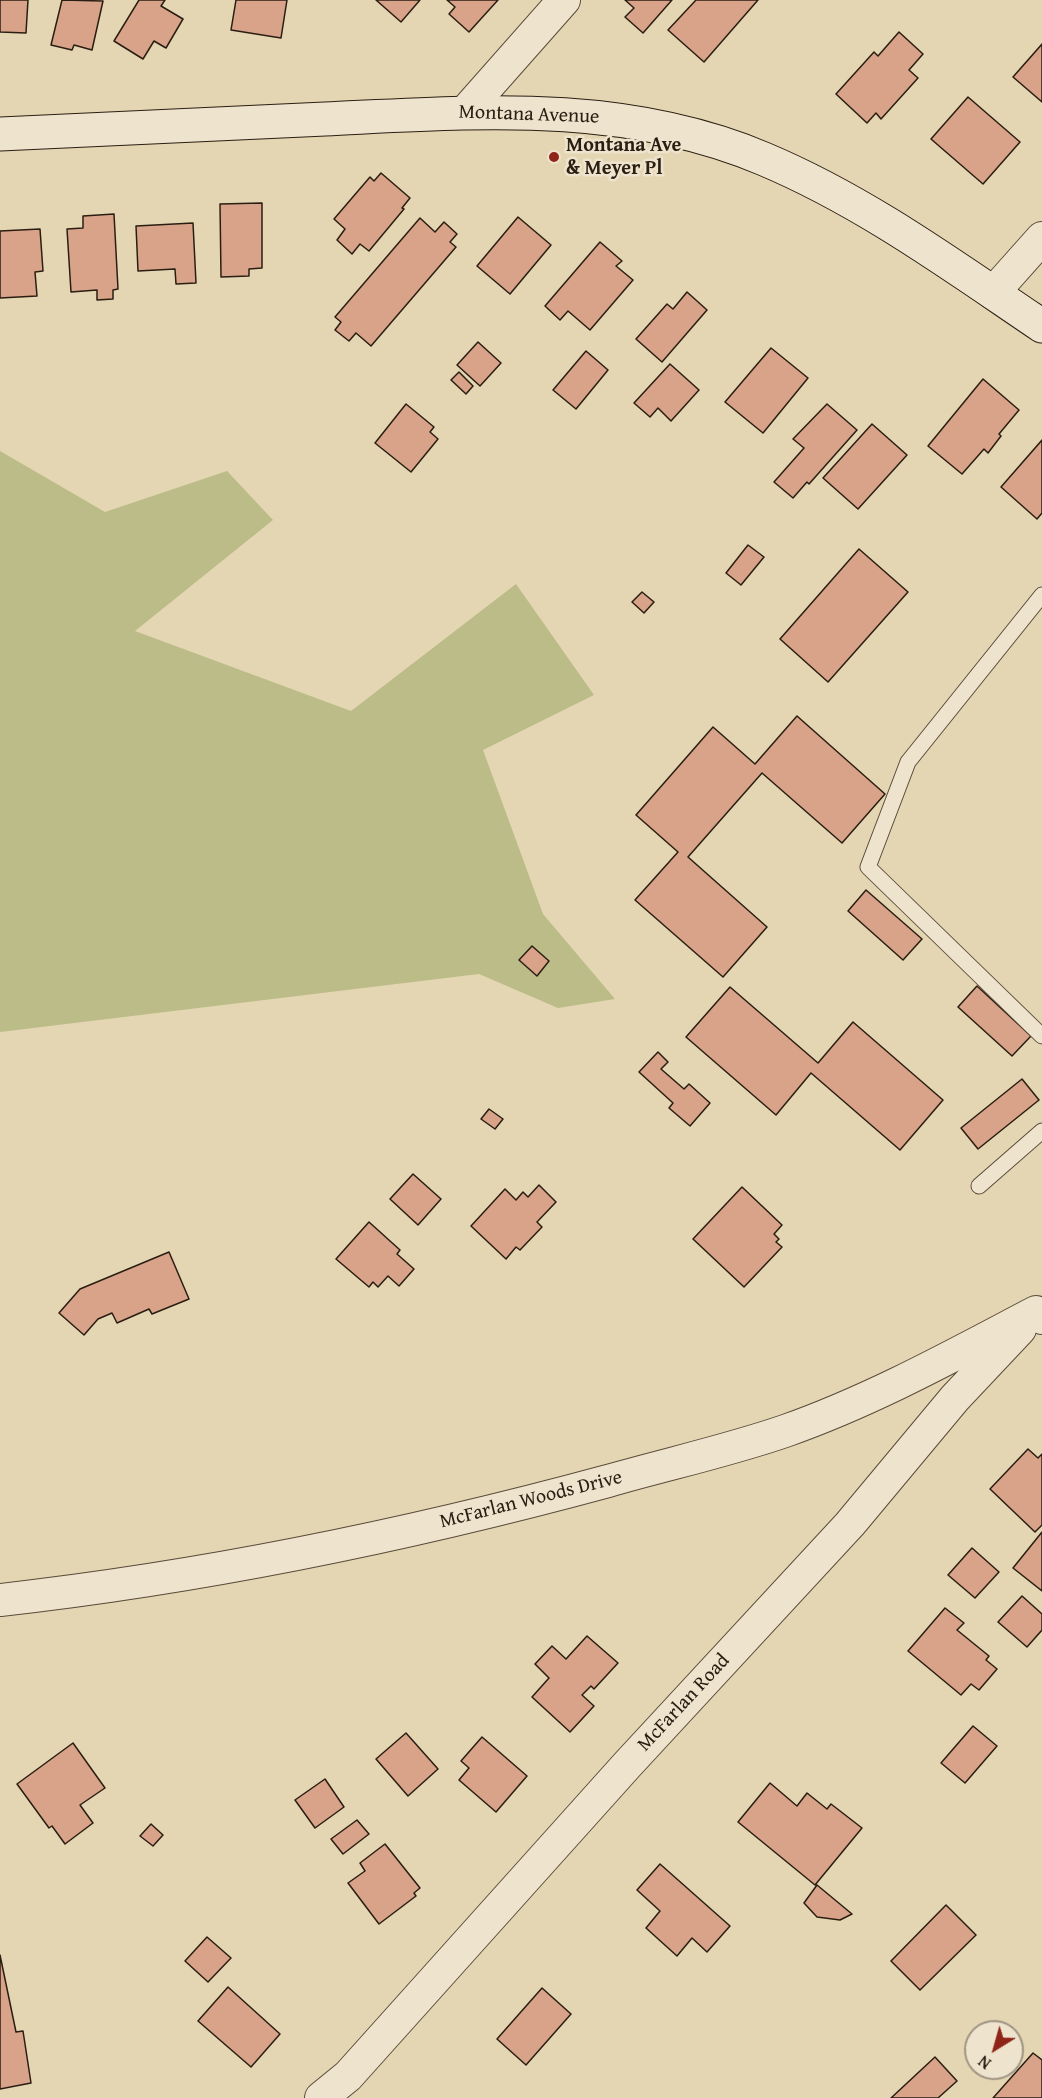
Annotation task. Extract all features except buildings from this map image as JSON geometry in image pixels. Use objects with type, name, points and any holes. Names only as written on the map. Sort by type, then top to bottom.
[{"type":"street","points":[[465,112],[564,0]]},
{"type":"street","name":"Montana Avenue","points":[[0,134],[465,112],[557,112],[617,118],[691,134],[736,149],[831,190],[1042,326]]},
{"type":"street","points":[[993,293],[1042,238]]},
{"type":"street","name":"McFarlan Woods Drive","points":[[0,1600],[82,1591],[298,1554],[500,1510],[699,1457],[786,1431],[884,1392],[1040,1311]]},
{"type":"street","name":"McFarlan Road","points":[[321,2098],[348,2076],[627,1765],[850,1524],[955,1398],[1040,1311]]},
{"type":"lane","points":[[1042,595],[908,762],[868,867],[1042,1036]]},
{"type":"lane","points":[[979,1186],[1042,1131]]},
{"type":"green space","points":[[0,451],[105,512],[227,471],[273,520],[135,631],[351,711],[516,584],[594,695],[483,750],[543,914],[615,999],[558,1008],[479,974],[0,1032]]},
{"type":"place","name":"Montana Ave & Meyer Pl","points":[[554,157]]}]
